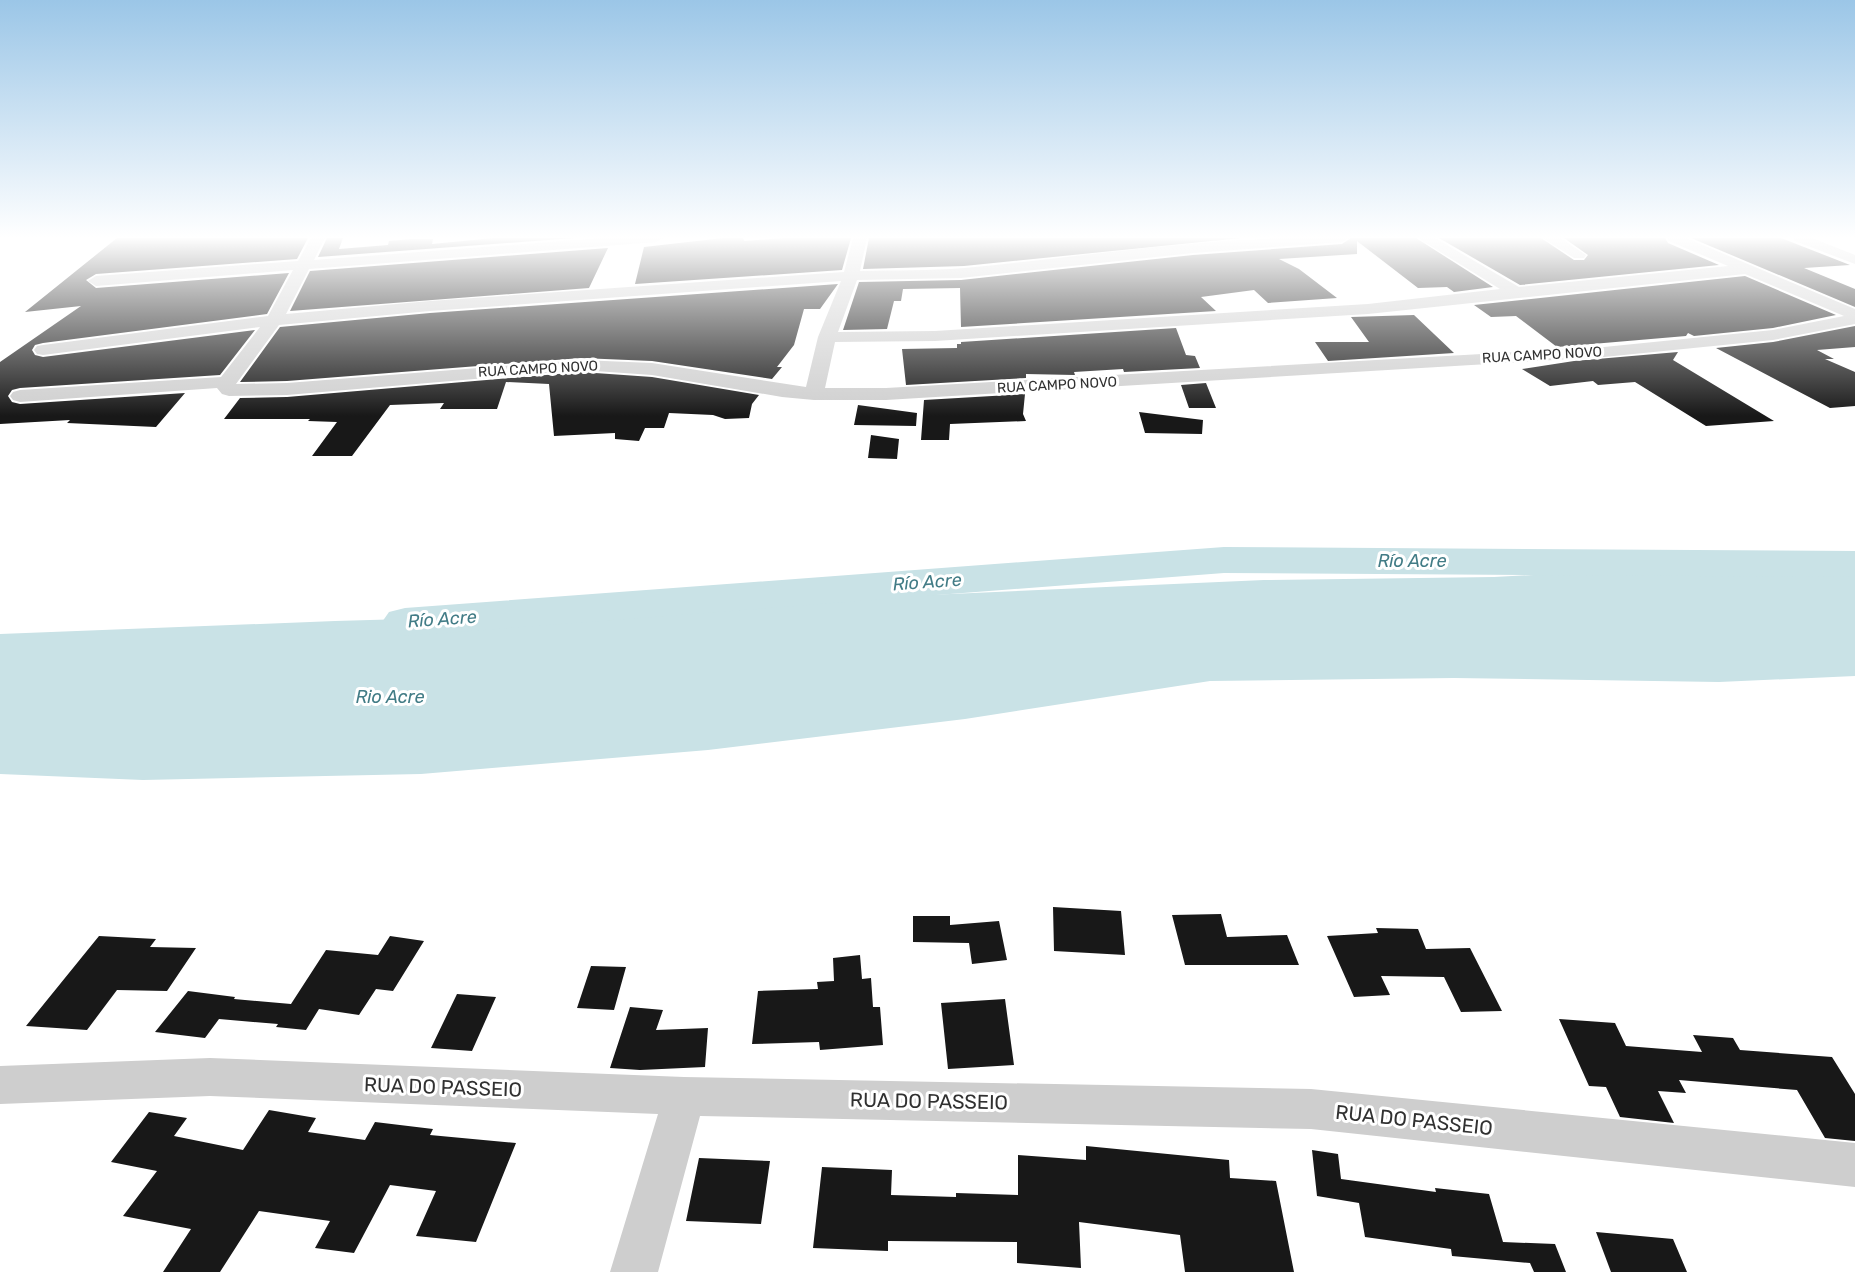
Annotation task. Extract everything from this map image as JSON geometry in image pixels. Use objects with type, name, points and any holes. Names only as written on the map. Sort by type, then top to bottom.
[{"type":"street","points":[[20,396],[227,382],[274,320],[287,297]]},
{"type":"street","points":[[43,350],[274,320],[547,297]]},
{"type":"street","points":[[814,394],[827,337],[843,297]]},
{"type":"street","points":[[827,337],[935,336],[1164,323],[1368,309],[1469,297]]},
{"type":"street","points":[[1812,297],[1855,317]]},
{"type":"street","name":"RUA CAMPO NOVO","points":[[227,382],[229,390],[260,390],[591,365],[652,369],[814,394],[886,394],[1604,352],[1773,335],[1855,317]]},
{"type":"street","name":"RUA DO PASSEIO","points":[[0,1085],[210,1077],[684,1096],[1311,1109],[1855,1164]]},
{"type":"street","points":[[634,1272],[684,1096]]},
{"type":"water","name":"Rio Acre","points":[[1855,558],[1855,676],[1719,682],[1454,678],[1210,681],[965,719],[708,750],[421,774],[143,780],[0,774],[0,634],[580,614],[816,600],[1264,580],[1494,577]]},
{"type":"building","points":[[43,297],[276,297],[267,314],[43,343],[35,345],[32,350],[35,355],[43,357],[255,330],[220,375],[20,388],[12,390],[8,396],[12,402],[20,404],[185,393],[156,427],[67,423],[70,420],[0,424],[0,362],[81,306],[25,312]]},
{"type":"building","points":[[297,297],[467,297],[290,311]]},
{"type":"building","points":[[650,297],[828,297],[820,309],[804,309],[794,345],[777,367],[782,367],[772,379],[652,361],[581,358],[287,381],[240,382],[280,327],[430,313]]},
{"type":"building","points":[[854,297],[902,297],[901,301],[894,301],[887,329],[843,330]]},
{"type":"building","points":[[960,297],[1201,297],[1216,311],[961,327]]},
{"type":"building","points":[[1262,297],[1337,298],[1268,303]]},
{"type":"building","points":[[1545,297],[1795,297],[1836,315],[1773,328],[1694,336],[1688,333],[1686,336],[1557,347],[1516,316],[1491,317],[1474,305]]},
{"type":"building","points":[[1832,297],[1855,297],[1855,307]]},
{"type":"building","points":[[1414,315],[1454,353],[1328,361],[1315,342],[1369,342],[1351,317]]},
{"type":"building","points":[[1855,326],[1855,347],[1817,350],[1834,359],[1825,359],[1855,372],[1855,406],[1830,408],[1716,348],[1773,342]]},
{"type":"building","points":[[1176,328],[1186,355],[1195,356],[1200,368],[1124,372],[1123,369],[1074,372],[1075,375],[1026,374],[1026,378],[906,385],[902,349],[957,348],[957,344],[961,342]]},
{"type":"building","points":[[1678,352],[1673,360],[1774,421],[1706,426],[1635,382],[1598,385],[1593,381],[1550,386],[1522,369],[1574,361]]},
{"type":"building","points":[[581,372],[652,377],[759,395],[752,404],[749,418],[725,419],[713,415],[669,413],[664,428],[645,428],[639,441],[615,439],[615,433],[554,436],[549,384],[506,382],[497,409],[440,409],[444,403],[390,405],[352,456],[312,456],[337,422],[308,421],[310,419],[224,419],[240,398],[287,397]]},
{"type":"building","points":[[1206,383],[1216,408],[1189,408],[1181,385]]},
{"type":"building","points":[[1025,394],[1023,414],[1026,421],[950,424],[949,440],[921,440],[924,400]]},
{"type":"building","points":[[858,405],[917,413],[916,426],[854,425]]},
{"type":"building","points":[[1139,412],[1203,420],[1202,434],[1145,433]]},
{"type":"building","points":[[871,435],[899,439],[897,459],[868,458]]},
{"type":"building","points":[[1053,907],[1121,911],[1125,955],[1054,951]]},
{"type":"building","points":[[1221,914],[1227,937],[1287,935],[1299,965],[1185,965],[1172,915]]},
{"type":"building","points":[[913,916],[950,916],[950,925],[999,921],[1007,960],[972,964],[969,943],[913,942]]},
{"type":"building","points":[[1376,928],[1418,929],[1426,949],[1470,948],[1502,1011],[1461,1012],[1444,977],[1381,976],[1390,995],[1354,997],[1327,936],[1378,933]]},
{"type":"building","points":[[99,936],[156,939],[150,947],[196,948],[167,991],[117,990],[87,1030],[26,1026]]},
{"type":"building","points":[[390,936],[424,941],[393,991],[376,989],[359,1015],[319,1009],[306,1030],[276,1027],[278,1024],[219,1019],[205,1038],[155,1032],[188,991],[235,997],[234,999],[291,1004],[326,950],[378,955]]},
{"type":"building","points":[[860,955],[862,979],[871,978],[873,1007],[880,1007],[883,1045],[820,1050],[819,1042],[752,1044],[758,991],[818,989],[817,982],[834,981],[833,958]]},
{"type":"building","points":[[591,966],[626,967],[614,1010],[577,1008]]},
{"type":"building","points":[[457,994],[496,997],[472,1051],[431,1048]]},
{"type":"building","points":[[1005,999],[1014,1065],[948,1069],[941,1003]]},
{"type":"building","points":[[630,1007],[663,1010],[656,1030],[708,1028],[705,1067],[640,1070],[610,1068]]},
{"type":"building","points":[[1559,1019],[1615,1023],[1626,1046],[1702,1052],[1693,1035],[1733,1038],[1740,1050],[1832,1057],[1855,1094],[1855,1141],[1825,1138],[1797,1090],[1679,1080],[1686,1093],[1658,1091],[1674,1123],[1620,1117],[1606,1087],[1589,1086]]},
{"type":"building","points":[[269,1110],[316,1118],[308,1132],[365,1140],[375,1122],[433,1129],[430,1135],[516,1143],[476,1242],[416,1236],[436,1191],[390,1185],[354,1253],[315,1248],[330,1221],[259,1211],[220,1272],[163,1272],[191,1229],[123,1216],[157,1171],[111,1162],[149,1112],[187,1118],[174,1136],[243,1150]]},
{"type":"building","points":[[1086,1146],[1229,1160],[1230,1178],[1276,1181],[1294,1272],[1185,1272],[1180,1235],[1079,1222],[1081,1268],[1017,1263],[1017,1242],[888,1241],[888,1251],[813,1248],[822,1167],[892,1170],[891,1195],[956,1197],[956,1193],[1018,1195],[1018,1155],[1086,1160]]},
{"type":"building","points":[[1312,1150],[1338,1154],[1341,1179],[1436,1192],[1435,1188],[1489,1194],[1503,1242],[1555,1244],[1566,1272],[1534,1272],[1530,1263],[1452,1256],[1451,1249],[1365,1237],[1359,1203],[1317,1196]]},
{"type":"building","points":[[699,1158],[770,1161],[761,1224],[686,1221]]},
{"type":"building","points":[[1596,1232],[1673,1239],[1687,1272],[1611,1272]]},
{"type":"waterway","name":"Río Acre","points":[[405,622],[1224,560],[1855,564]]}]
